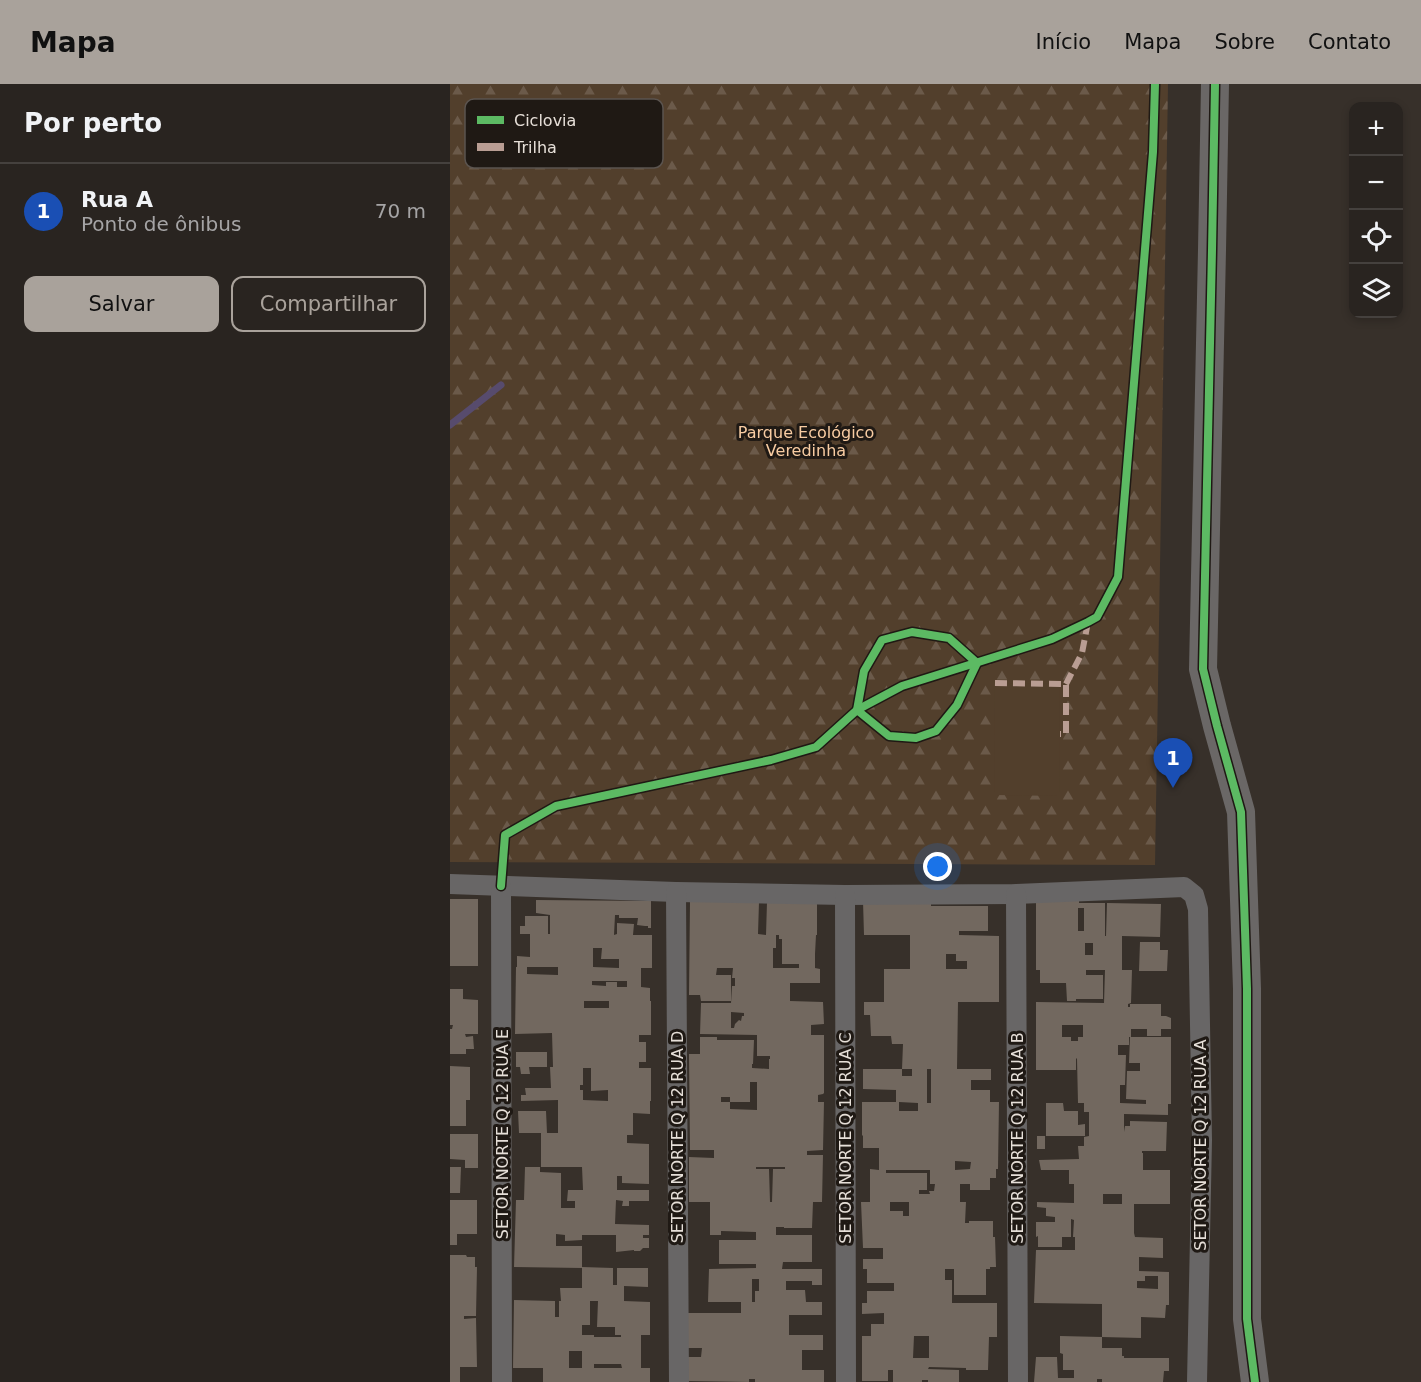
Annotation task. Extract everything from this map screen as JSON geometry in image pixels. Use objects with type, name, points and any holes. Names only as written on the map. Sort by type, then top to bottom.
[{"type":"street","points":[[1215,84],[1203,669],[1241,812],[1247,989],[1247,1320],[1255,1382]]},
{"type":"street","points":[[450,884],[844,895],[1016,894]]},
{"type":"street","name":"SETOR NORTE Q 12 RUA E","points":[[501,886],[502,1382]]},
{"type":"street","name":"SETOR NORTE Q 12 RUA A","points":[[1016,894],[1184,887],[1194,895],[1198,909],[1202,1140],[1197,1382]]},
{"type":"street","name":"SETOR NORTE Q 12 RUA D","points":[[676,892],[679,1382]]},
{"type":"street","name":"SETOR NORTE Q 12 RUA B","points":[[1016,894],[1018,1382]]},
{"type":"street","name":"SETOR NORTE Q 12 RUA C","points":[[844,895],[846,1382]]},
{"type":"green space","name":"Parque Ecológico Veredinha","points":[[450,84],[1168,84],[1155,865],[450,862]]},
{"type":"green space","points":[[995,683],[1060,684],[1059,796],[994,795]]},
{"type":"building","points":[[450,899],[478,899],[478,966],[450,966]]},
{"type":"building","points":[[536,900],[651,901],[651,928],[637,925],[638,918],[619,918],[619,915],[615,915],[614,935],[617,934],[617,923],[634,924],[633,935],[652,935],[652,968],[641,968],[641,987],[650,988],[651,1035],[639,1035],[639,1042],[646,1042],[646,1062],[639,1062],[639,1068],[651,1068],[650,1114],[633,1113],[633,1135],[627,1135],[627,1143],[649,1144],[649,1184],[622,1183],[622,1176],[617,1176],[617,1190],[649,1190],[649,1201],[629,1201],[629,1206],[622,1206],[623,1201],[616,1200],[615,1224],[649,1225],[649,1235],[643,1235],[643,1238],[649,1238],[649,1248],[643,1248],[640,1251],[616,1252],[616,1235],[582,1235],[582,1240],[565,1241],[565,1235],[556,1234],[556,1246],[582,1246],[582,1267],[613,1268],[613,1285],[617,1285],[617,1268],[648,1268],[648,1287],[624,1286],[624,1301],[650,1302],[650,1335],[641,1335],[641,1368],[650,1368],[650,1382],[543,1382],[543,1368],[513,1368],[514,1300],[555,1301],[555,1317],[559,1317],[560,1288],[582,1288],[582,1268],[514,1267],[516,1200],[524,1200],[525,1167],[540,1167],[540,1172],[561,1173],[561,1208],[575,1208],[575,1201],[567,1201],[568,1190],[583,1190],[582,1167],[541,1167],[541,1133],[519,1133],[518,1111],[546,1111],[547,1133],[558,1133],[558,1100],[521,1101],[521,1095],[526,1095],[525,1088],[551,1088],[550,1067],[553,1067],[552,1033],[515,1034],[517,956],[530,957],[530,934],[520,934],[520,926],[525,926],[525,916],[548,916],[548,934],[550,934],[550,915],[536,913]],"holes":[[[593,948],[602,948],[601,959],[619,959],[619,968],[593,967]],[[527,967],[558,967],[558,975],[527,974]],[[592,981],[627,981],[627,987],[617,987],[617,982],[606,982],[606,986],[592,985]],[[584,1001],[609,1001],[609,1008],[584,1008]],[[583,1068],[591,1068],[591,1091],[608,1090],[608,1101],[583,1100],[583,1090],[580,1090],[580,1085],[583,1085]],[[590,1301],[598,1301],[597,1327],[615,1327],[615,1335],[621,1335],[621,1337],[582,1335],[582,1325],[590,1325]],[[569,1351],[582,1351],[582,1368],[569,1368]],[[594,1364],[621,1364],[622,1368],[594,1368]]]},
{"type":"building","points":[[1036,900],[1105,903],[1105,936],[1107,903],[1161,904],[1160,937],[1122,936],[1122,970],[1132,970],[1131,1003],[1128,1004],[1128,1007],[1130,1004],[1161,1004],[1161,1016],[1171,1018],[1171,1029],[1161,1029],[1161,1036],[1147,1036],[1147,1029],[1131,1029],[1131,1037],[1171,1037],[1171,1104],[1168,1104],[1168,1115],[1124,1114],[1124,1132],[1125,1126],[1130,1126],[1130,1121],[1167,1122],[1166,1151],[1142,1151],[1142,1153],[1143,1170],[1170,1170],[1170,1204],[1134,1204],[1134,1233],[1135,1237],[1163,1238],[1163,1258],[1139,1257],[1139,1271],[1169,1272],[1169,1305],[1166,1305],[1165,1318],[1141,1317],[1141,1338],[1102,1337],[1102,1304],[1034,1303],[1036,1250],[1075,1250],[1074,1220],[1071,1219],[1071,1237],[1062,1237],[1062,1247],[1038,1247],[1036,1222],[1055,1222],[1055,1217],[1046,1216],[1046,1208],[1037,1207],[1037,1202],[1074,1203],[1074,1184],[1069,1184],[1069,1170],[1041,1170],[1039,1160],[1079,1159],[1078,1146],[1084,1146],[1084,1137],[1089,1136],[1089,1112],[1084,1112],[1084,1103],[1078,1103],[1077,1059],[1076,1070],[1036,1070],[1036,1002],[1104,1003],[1105,970],[1086,970],[1086,975],[1103,975],[1103,999],[1067,1001],[1066,983],[1040,983],[1040,970],[1036,970]],"holes":[[[1078,908],[1084,908],[1084,931],[1078,931]],[[1085,943],[1093,943],[1093,955],[1085,955]],[[1062,1025],[1083,1025],[1083,1037],[1078,1037],[1078,1041],[1071,1041],[1071,1037],[1062,1037]],[[1130,1037],[1129,1063],[1140,1063],[1140,1071],[1127,1071],[1126,1099],[1146,1100],[1146,1104],[1120,1103],[1120,1085],[1125,1085],[1126,1055],[1118,1055],[1118,1045],[1129,1045]],[[1103,1194],[1122,1194],[1122,1204],[1103,1204]],[[1145,1276],[1158,1276],[1158,1289],[1137,1288],[1137,1281],[1145,1281]]]},
{"type":"building","points":[[690,901],[759,902],[758,934],[766,935],[767,902],[817,902],[815,968],[820,969],[820,983],[790,983],[790,1001],[823,1002],[824,1024],[811,1025],[811,1035],[824,1035],[824,1093],[818,1095],[818,1102],[824,1102],[823,1150],[807,1151],[807,1155],[823,1155],[822,1202],[813,1202],[812,1228],[776,1227],[776,1235],[812,1235],[812,1262],[783,1262],[782,1269],[822,1269],[822,1285],[812,1285],[812,1281],[786,1281],[786,1290],[805,1290],[806,1302],[822,1302],[822,1315],[789,1315],[789,1335],[823,1335],[823,1350],[802,1350],[802,1370],[824,1370],[824,1382],[755,1382],[755,1379],[749,1379],[749,1382],[688,1381],[688,1357],[701,1357],[702,1348],[688,1348],[688,1313],[741,1313],[741,1302],[708,1302],[709,1269],[756,1268],[756,1264],[719,1264],[719,1240],[756,1240],[756,1232],[721,1231],[721,1235],[710,1235],[710,1202],[689,1202],[689,1157],[714,1158],[714,1150],[690,1150],[689,1054],[700,1054],[700,1037],[717,1037],[717,1040],[754,1040],[752,1068],[769,1069],[770,1059],[770,1056],[757,1056],[757,1035],[700,1034],[701,1003],[731,1003],[732,986],[735,986],[735,978],[732,978],[733,968],[717,968],[716,975],[731,975],[731,1001],[701,1001],[700,995],[689,995]],"holes":[[[776,935],[779,935],[779,939],[782,939],[782,964],[799,964],[799,968],[773,968],[773,948],[776,948]],[[731,1012],[744,1013],[741,1021],[739,1020],[734,1028],[731,1028]],[[750,1082],[757,1082],[757,1110],[730,1109],[730,1102],[750,1102]],[[721,1097],[730,1097],[730,1102],[721,1102]],[[756,1167],[785,1167],[785,1169],[773,1169],[772,1202],[770,1202],[769,1169],[756,1169]],[[752,1279],[759,1279],[759,1291],[755,1291],[755,1302],[752,1302]]]},
{"type":"building","points":[[863,901],[931,902],[931,906],[988,906],[988,931],[959,931],[959,935],[999,936],[999,1002],[958,1002],[957,1069],[991,1069],[991,1080],[971,1080],[971,1090],[990,1090],[990,1102],[999,1102],[996,1178],[990,1178],[990,1190],[970,1190],[970,1184],[960,1184],[960,1202],[966,1202],[965,1223],[993,1221],[996,1267],[986,1269],[986,1295],[954,1295],[954,1269],[945,1269],[945,1280],[952,1280],[952,1303],[997,1303],[997,1337],[989,1337],[988,1370],[929,1367],[928,1369],[959,1370],[959,1382],[922,1380],[922,1382],[893,1382],[893,1370],[888,1370],[888,1381],[862,1381],[862,1336],[871,1336],[871,1324],[884,1324],[884,1313],[862,1314],[862,1303],[867,1303],[867,1291],[894,1291],[894,1283],[867,1283],[867,1269],[863,1269],[863,1259],[883,1259],[883,1248],[863,1248],[861,1202],[870,1202],[870,1169],[879,1170],[879,1148],[863,1148],[862,1102],[896,1102],[896,1090],[863,1089],[863,1069],[902,1069],[903,1044],[892,1044],[891,1036],[871,1036],[870,1015],[864,1015],[864,1002],[884,1002],[884,969],[910,969],[910,935],[864,935]],"holes":[[[946,954],[956,954],[956,961],[967,961],[967,969],[946,969]],[[902,1069],[912,1069],[912,1076],[902,1076]],[[927,1069],[931,1069],[931,1103],[927,1103]],[[899,1102],[918,1103],[918,1111],[899,1111]],[[955,1161],[971,1162],[970,1169],[955,1170]],[[886,1170],[930,1170],[930,1184],[935,1184],[934,1191],[929,1191],[930,1194],[919,1194],[919,1190],[927,1190],[927,1173],[886,1173]],[[890,1202],[909,1202],[909,1216],[903,1216],[903,1211],[890,1211]],[[914,1336],[929,1336],[929,1358],[913,1358]]]},
{"type":"building","points":[[1140,942],[1160,942],[1160,950],[1168,950],[1167,971],[1139,971]]},
{"type":"building","points":[[450,989],[463,989],[463,999],[478,1000],[478,1034],[465,1034],[466,1037],[473,1036],[474,1049],[466,1049],[466,1054],[450,1054],[450,1029],[453,1025],[450,1025]]},
{"type":"building","points":[[516,1052],[547,1052],[547,1067],[529,1067],[530,1074],[521,1074],[520,1067],[516,1067]]},
{"type":"building","points":[[450,1066],[470,1067],[470,1100],[466,1100],[466,1126],[450,1126]]},
{"type":"building","points":[[1046,1103],[1063,1103],[1064,1111],[1078,1111],[1078,1125],[1085,1124],[1085,1136],[1046,1136]]},
{"type":"building","points":[[450,1134],[478,1134],[478,1168],[465,1168],[465,1160],[450,1159]]},
{"type":"building","points":[[1037,1136],[1045,1136],[1045,1149],[1037,1149]]},
{"type":"building","points":[[450,1167],[461,1167],[460,1193],[450,1193]]},
{"type":"building","points":[[450,1200],[477,1200],[477,1234],[457,1234],[457,1245],[450,1245]]},
{"type":"building","points":[[450,1255],[475,1257],[475,1267],[477,1267],[476,1316],[464,1316],[464,1319],[476,1318],[477,1367],[460,1367],[460,1382],[450,1382]]},
{"type":"building","points":[[1060,1336],[1102,1337],[1102,1348],[1122,1348],[1124,1358],[1169,1358],[1169,1371],[1164,1371],[1163,1382],[1102,1382],[1102,1379],[1097,1379],[1097,1382],[1034,1382],[1036,1357],[1057,1357],[1058,1378],[1074,1378],[1074,1370],[1063,1370]]},
{"type":"waterway","points":[[450,425],[501,385]]},
{"type":"marked path","points":[[1066,684],[1082,653],[1088,622]]},
{"type":"marked path","points":[[995,683],[1066,684],[1066,734],[1060,734]]},
{"type":"cycle path","points":[[501,886],[505,835],[556,806],[771,760],[816,747],[857,710],[902,686],[1052,639],[1097,617],[1118,577],[1153,152],[1155,84]]},
{"type":"cycle path","points":[[1215,84],[1203,669],[1241,812],[1247,989],[1247,1319],[1255,1382]]},
{"type":"cycle path","points":[[912,632],[949,638],[977,663],[957,705],[936,731],[916,738],[889,736],[857,710],[864,671],[882,640],[912,632]]},
{"type":"place","name":"Rua A","points":[[1173,788]]}]
